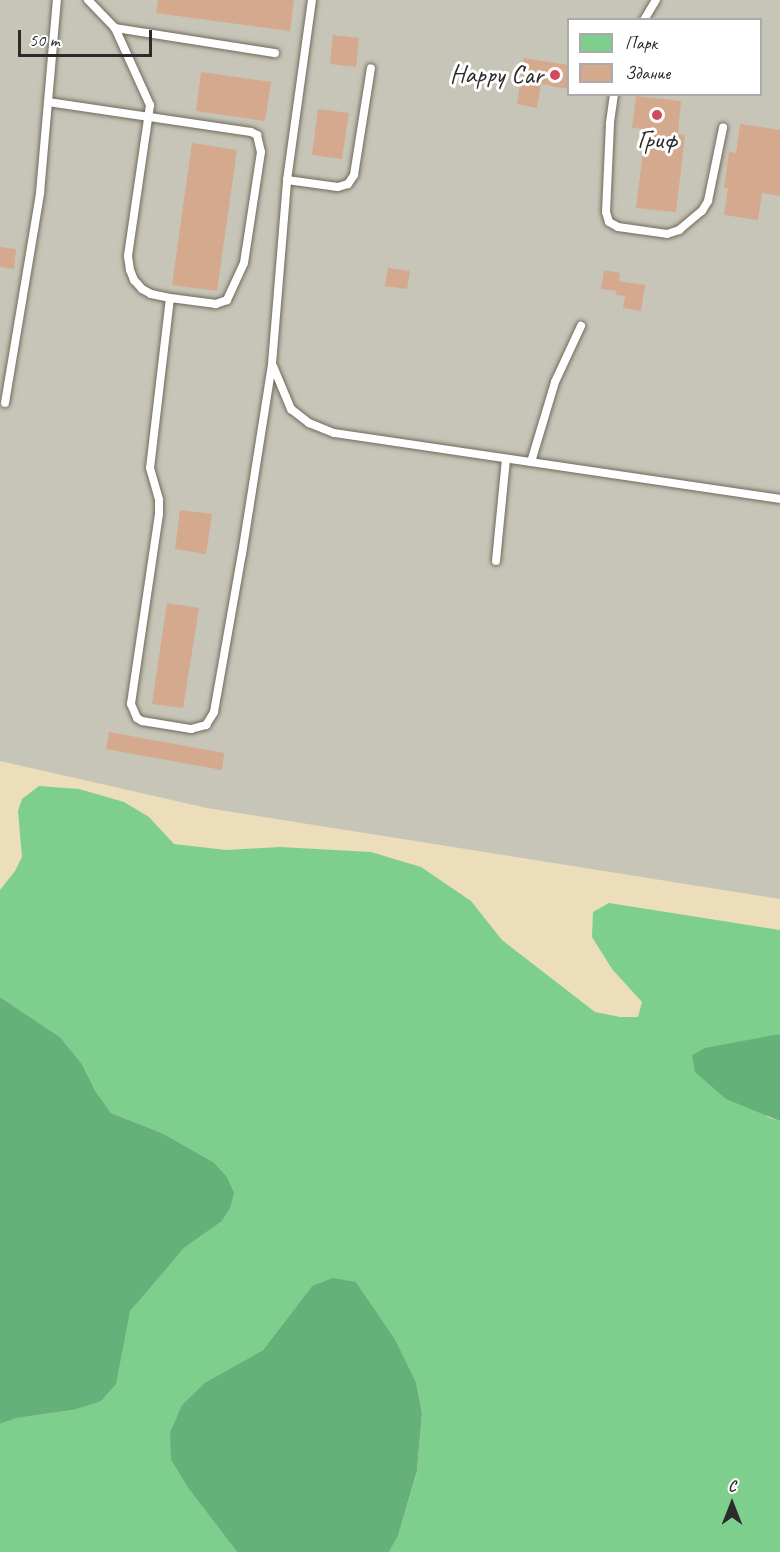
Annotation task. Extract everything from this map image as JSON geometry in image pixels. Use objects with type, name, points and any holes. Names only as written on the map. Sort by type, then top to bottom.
[{"type":"lane","points":[[5,403],[40,193],[57,0]]},
{"type":"lane","points":[[48,102],[150,117],[251,132],[257,135],[260,144],[244,263],[227,300],[216,304],[151,294],[142,289],[134,280],[128,256],[150,117],[146,93],[115,28],[88,0]]},
{"type":"lane","points":[[170,298],[150,468],[159,500],[159,514],[131,695],[133,712],[142,721],[200,728],[210,721],[214,712],[272,364],[287,180],[312,0]]},
{"type":"lane","points":[[645,18],[656,0]]},
{"type":"lane","points":[[115,28],[275,53]]},
{"type":"lane","points":[[287,180],[338,187],[348,184],[354,175],[371,68]]},
{"type":"lane","points":[[614,96],[610,124],[606,212],[609,222],[618,227],[667,234],[679,230],[702,211],[708,201],[723,128]]},
{"type":"lane","points":[[531,462],[555,382],[581,326]]},
{"type":"lane","points":[[272,364],[291,409],[319,428],[406,445],[780,499]]},
{"type":"lane","points":[[496,561],[506,459]]},
{"type":"shaded area","points":[[0,0],[780,0],[780,899],[207,808],[0,761]]},
{"type":"green space","points":[[39,786],[79,789],[124,802],[149,817],[174,844],[226,850],[280,847],[371,852],[421,867],[471,901],[502,940],[595,1012],[620,1017],[638,1017],[642,1002],[612,969],[592,937],[593,912],[609,903],[780,930],[780,1034],[755,1040],[767,1117],[780,1121],[780,1552],[389,1552],[398,1536],[417,1472],[422,1413],[416,1382],[395,1339],[356,1282],[312,1286],[263,1350],[206,1382],[171,1460],[188,1488],[237,1552],[0,1552],[0,1424],[17,1418],[73,1410],[130,1311],[144,1293],[184,1248],[221,1222],[213,1162],[162,1133],[111,1113],[96,1092],[82,1064],[60,1037],[0,997],[0,890],[15,871],[22,857],[18,811],[22,799]]},
{"type":"green space","points":[[0,997],[60,1037],[82,1064],[96,1092],[111,1113],[162,1133],[213,1162],[227,1177],[234,1193],[230,1208],[221,1222],[184,1248],[130,1311],[116,1384],[101,1401],[73,1410],[17,1418],[0,1424]]},
{"type":"green space","points":[[780,1034],[780,1121],[726,1099],[695,1072],[692,1055],[705,1048]]},
{"type":"green space","points":[[333,1278],[356,1282],[395,1339],[416,1382],[422,1413],[417,1471],[398,1536],[389,1552],[237,1552],[188,1488],[171,1460],[170,1433],[182,1405],[206,1382],[263,1350],[312,1286]]},
{"type":"building","points":[[158,0],[294,0],[290,31],[156,13]]},
{"type":"building","points":[[333,35],[359,38],[356,67],[330,64]]},
{"type":"building","points":[[524,58],[567,65],[567,89],[541,84],[537,108],[517,104]]},
{"type":"building","points":[[201,72],[271,82],[265,121],[196,111]]},
{"type":"building","points":[[636,96],[681,101],[678,134],[685,135],[676,212],[636,208],[646,129],[632,128]]},
{"type":"building","points":[[318,109],[349,113],[342,159],[312,155]]},
{"type":"building","points":[[740,124],[780,130],[780,196],[762,193],[758,220],[724,215],[728,188],[724,188],[729,152],[736,153]]},
{"type":"building","points":[[192,143],[237,150],[217,291],[172,285]]},
{"type":"building","points":[[0,247],[16,249],[14,269],[0,267]]},
{"type":"building","points":[[388,268],[410,271],[407,289],[385,286]]},
{"type":"building","points":[[604,270],[620,273],[617,291],[601,289]]},
{"type":"building","points":[[618,281],[645,285],[641,311],[623,308],[625,296],[616,295]]},
{"type":"building","points":[[180,510],[212,514],[206,554],[175,549]]},
{"type":"building","points":[[167,603],[199,608],[183,708],[152,704]]},
{"type":"building","points":[[109,732],[224,753],[222,770],[106,749]]},
{"type":"place","name":"Happy Car","points":[[555,75]]},
{"type":"place","name":"Гриф","points":[[657,115]]}]
